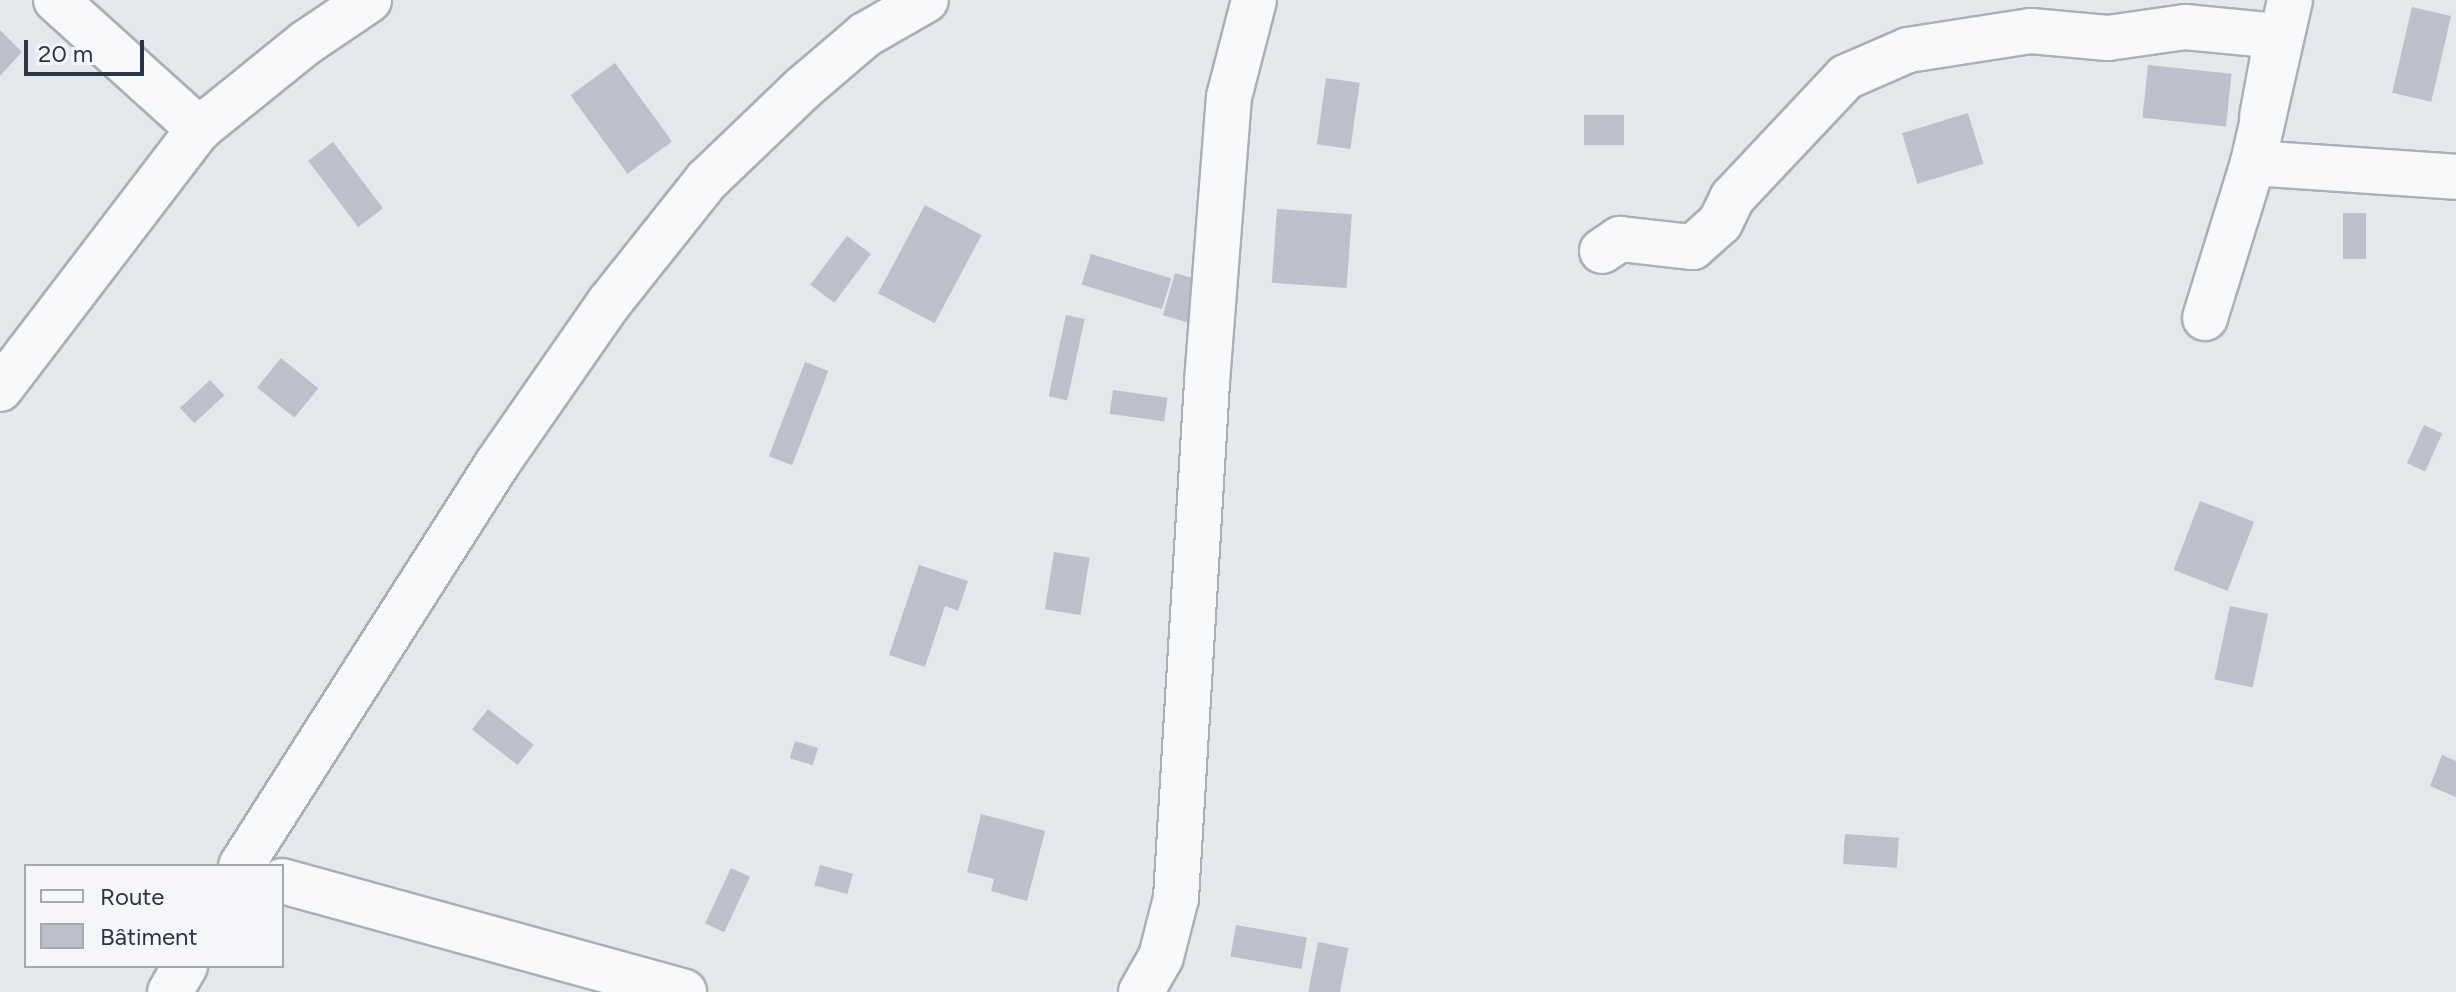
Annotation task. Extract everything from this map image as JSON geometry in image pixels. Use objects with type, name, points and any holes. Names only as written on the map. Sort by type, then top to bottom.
[{"type":"street","points":[[56,0],[199,129]]},
{"type":"street","points":[[0,389],[199,129],[307,42],[369,0]]},
{"type":"street","points":[[242,864],[497,464],[609,303],[706,181],[803,88],[868,14],[926,0]]},
{"type":"street","points":[[1141,992],[1161,957],[1176,898],[1207,382],[1227,113],[1254,0]]},
{"type":"street","points":[[2262,117],[2290,0]]},
{"type":"street","points":[[1602,251],[1620,239],[1693,247],[1720,223],[1732,198],[1846,77],[1908,50],[2031,31],[2108,38],[2185,27],[2277,36],[2253,163],[2205,318]]},
{"type":"street","points":[[2253,163],[2456,177]]},
{"type":"street","points":[[284,882],[684,992]]},
{"type":"street","points":[[170,992],[184,968]]},
{"type":"building","points":[[2412,7],[2451,16],[2431,102],[2392,93]]},
{"type":"building","points":[[0,30],[22,52],[0,76]]},
{"type":"building","points":[[615,63],[672,141],[628,174],[571,95]]},
{"type":"building","points":[[2148,65],[2232,74],[2226,126],[2142,118]]},
{"type":"building","points":[[1326,78],[1360,83],[1350,149],[1317,144]]},
{"type":"building","points":[[1968,113],[1983,164],[1918,184],[1902,133]]},
{"type":"building","points":[[1584,115],[1624,115],[1624,145],[1584,145]]},
{"type":"building","points":[[333,142],[383,208],[358,227],[308,161]]},
{"type":"building","points":[[925,205],[982,235],[935,323],[878,293]]},
{"type":"building","points":[[1277,209],[1352,214],[1347,288],[1272,283]]},
{"type":"building","points":[[2343,213],[2366,213],[2366,259],[2343,259]]},
{"type":"building","points":[[847,236],[871,254],[834,303],[810,285]]},
{"type":"building","points":[[1091,254],[1171,279],[1162,309],[1082,285]]},
{"type":"building","points":[[1175,273],[1199,280],[1187,322],[1163,315]]},
{"type":"building","points":[[1066,315],[1085,319],[1067,400],[1049,396]]},
{"type":"building","points":[[281,358],[318,388],[294,418],[257,388]]},
{"type":"building","points":[[805,362],[828,371],[792,465],[769,456]]},
{"type":"building","points":[[210,380],[224,395],[194,423],[180,408]]},
{"type":"building","points":[[1113,390],[1167,398],[1164,421],[1110,414]]},
{"type":"building","points":[[2424,425],[2442,433],[2425,472],[2407,463]]},
{"type":"building","points":[[2200,501],[2254,522],[2228,591],[2173,570]]},
{"type":"building","points":[[1054,552],[1090,558],[1080,615],[1045,609]]},
{"type":"building","points":[[919,565],[968,581],[958,611],[945,606],[925,667],[889,655]]},
{"type":"building","points":[[2230,606],[2268,614],[2253,687],[2214,679]]},
{"type":"building","points":[[488,709],[534,745],[518,765],[472,729]]},
{"type":"building","points":[[795,741],[818,748],[813,765],[790,758]]},
{"type":"building","points":[[2442,755],[2456,761],[2456,797],[2430,786]]},
{"type":"building","points":[[981,814],[1045,831],[1027,901],[991,891],[994,879],[967,872]]},
{"type":"building","points":[[1845,834],[1899,838],[1897,868],[1843,864]]},
{"type":"building","points":[[820,865],[853,874],[847,894],[815,885]]},
{"type":"building","points":[[731,868],[750,877],[724,932],[705,923]]},
{"type":"building","points":[[1236,925],[1307,938],[1301,969],[1230,957]]},
{"type":"building","points":[[1318,942],[1348,948],[1340,992],[1308,992]]}]
